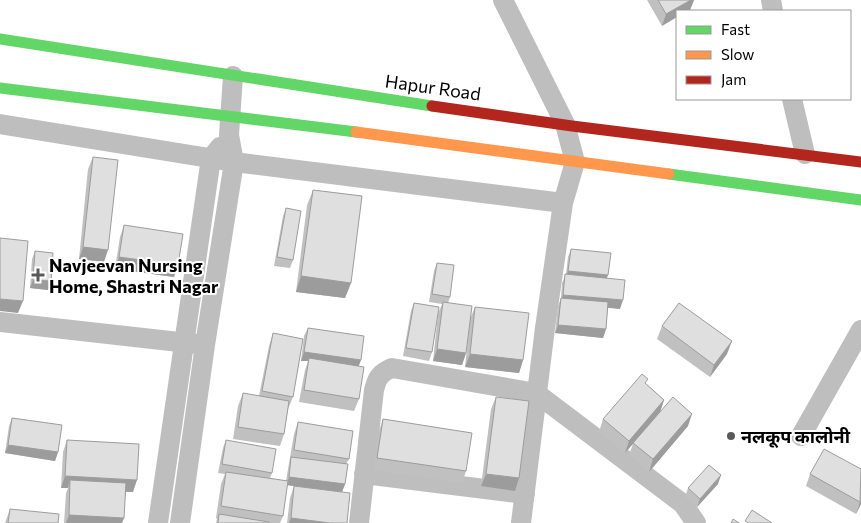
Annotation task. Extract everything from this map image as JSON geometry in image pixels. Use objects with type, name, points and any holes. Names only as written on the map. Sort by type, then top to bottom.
[{"type":"main road","name":"Hapur Road","points":[[0,39],[233,76],[564,124],[861,162]]},
{"type":"main road","points":[[0,88],[229,126],[575,162],[861,200]]},
{"type":"street","points":[[503,0],[564,124],[575,162],[563,203],[536,393],[522,523]]},
{"type":"street","points":[[180,523],[205,345],[234,162],[229,126],[233,76]]},
{"type":"street","points":[[792,100],[805,154]]},
{"type":"street","points":[[0,124],[234,162],[563,203]]},
{"type":"street","points":[[158,523],[211,158],[229,126]]},
{"type":"street","points":[[0,322],[205,345]]},
{"type":"street","points":[[801,436],[861,330]]},
{"type":"street","points":[[359,523],[376,380],[382,372],[392,368],[536,393],[683,504],[696,523]]},
{"type":"street","points":[[364,474],[525,494]]},
{"type":"building","points":[[658,0],[691,0],[666,14]]},
{"type":"building","points":[[93,157],[118,160],[108,250],[83,247]]},
{"type":"building","points":[[313,190],[362,196],[351,283],[301,276]]},
{"type":"building","points":[[286,208],[301,211],[293,260],[277,257]]},
{"type":"building","points":[[124,225],[183,234],[178,265],[119,257]]},
{"type":"building","points":[[0,238],[28,241],[23,301],[0,299]]},
{"type":"building","points":[[571,249],[611,253],[608,275],[568,271]]},
{"type":"building","points":[[35,251],[53,253],[51,281],[33,280]]},
{"type":"building","points":[[437,263],[454,265],[450,297],[432,294]]},
{"type":"building","points":[[565,274],[625,280],[623,300],[563,295]]},
{"type":"building","points":[[561,298],[608,302],[606,329],[558,325]]},
{"type":"building","points":[[443,302],[472,306],[466,353],[437,349]]},
{"type":"building","points":[[414,303],[439,307],[432,352],[406,348]]},
{"type":"building","points":[[679,303],[732,341],[714,365],[662,326]]},
{"type":"building","points":[[475,307],[529,313],[523,360],[470,354]]},
{"type":"building","points":[[308,328],[364,336],[361,360],[304,352]]},
{"type":"building","points":[[273,333],[303,339],[293,397],[262,391]]},
{"type":"building","points":[[309,358],[364,367],[359,399],[304,390]]},
{"type":"building","points":[[642,374],[648,379],[645,383],[664,400],[629,441],[603,419]]},
{"type":"building","points":[[243,393],[289,401],[284,434],[238,427]]},
{"type":"building","points":[[496,397],[529,401],[519,478],[486,474]]},
{"type":"building","points":[[673,397],[692,414],[653,459],[633,443]]},
{"type":"building","points":[[12,418],[62,425],[58,452],[8,445]]},
{"type":"building","points":[[383,419],[472,433],[466,471],[377,458]]},
{"type":"building","points":[[298,422],[353,431],[349,459],[294,450]]},
{"type":"building","points":[[67,440],[139,444],[137,480],[65,476]]},
{"type":"building","points":[[226,440],[276,449],[272,473],[222,464]]},
{"type":"building","points":[[824,449],[861,469],[860,502],[810,474]]},
{"type":"building","points":[[291,457],[348,464],[345,484],[289,477]]},
{"type":"building","points":[[709,465],[721,475],[700,499],[688,488]]},
{"type":"building","points":[[226,472],[288,481],[283,516],[221,506]]},
{"type":"building","points":[[70,480],[126,483],[124,518],[69,515]]},
{"type":"building","points":[[294,486],[350,493],[347,523],[330,523],[291,518]]},
{"type":"building","points":[[10,509],[59,514],[58,523],[8,523]]},
{"type":"building","points":[[752,510],[772,523],[748,523],[745,521]]},
{"type":"building","points":[[219,514],[269,522],[269,523],[218,523]]},
{"type":"building","points":[[733,519],[739,523],[731,523]]},
{"type":"traffic: fast","points":[[0,39],[432,106]]},
{"type":"traffic: fast","points":[[0,88],[356,132]]},
{"type":"traffic: fast","points":[[669,174],[861,200]]},
{"type":"traffic: slow","points":[[356,132],[669,174]]},
{"type":"traffic: jam","points":[[432,106],[572,126],[861,162]]},
{"type":"place","name":"Navjeevan Nursing Home, Shastri Nagar","points":[[38,275]]},
{"type":"place","name":"नलकूप कालोनी","points":[[731,436]]}]
